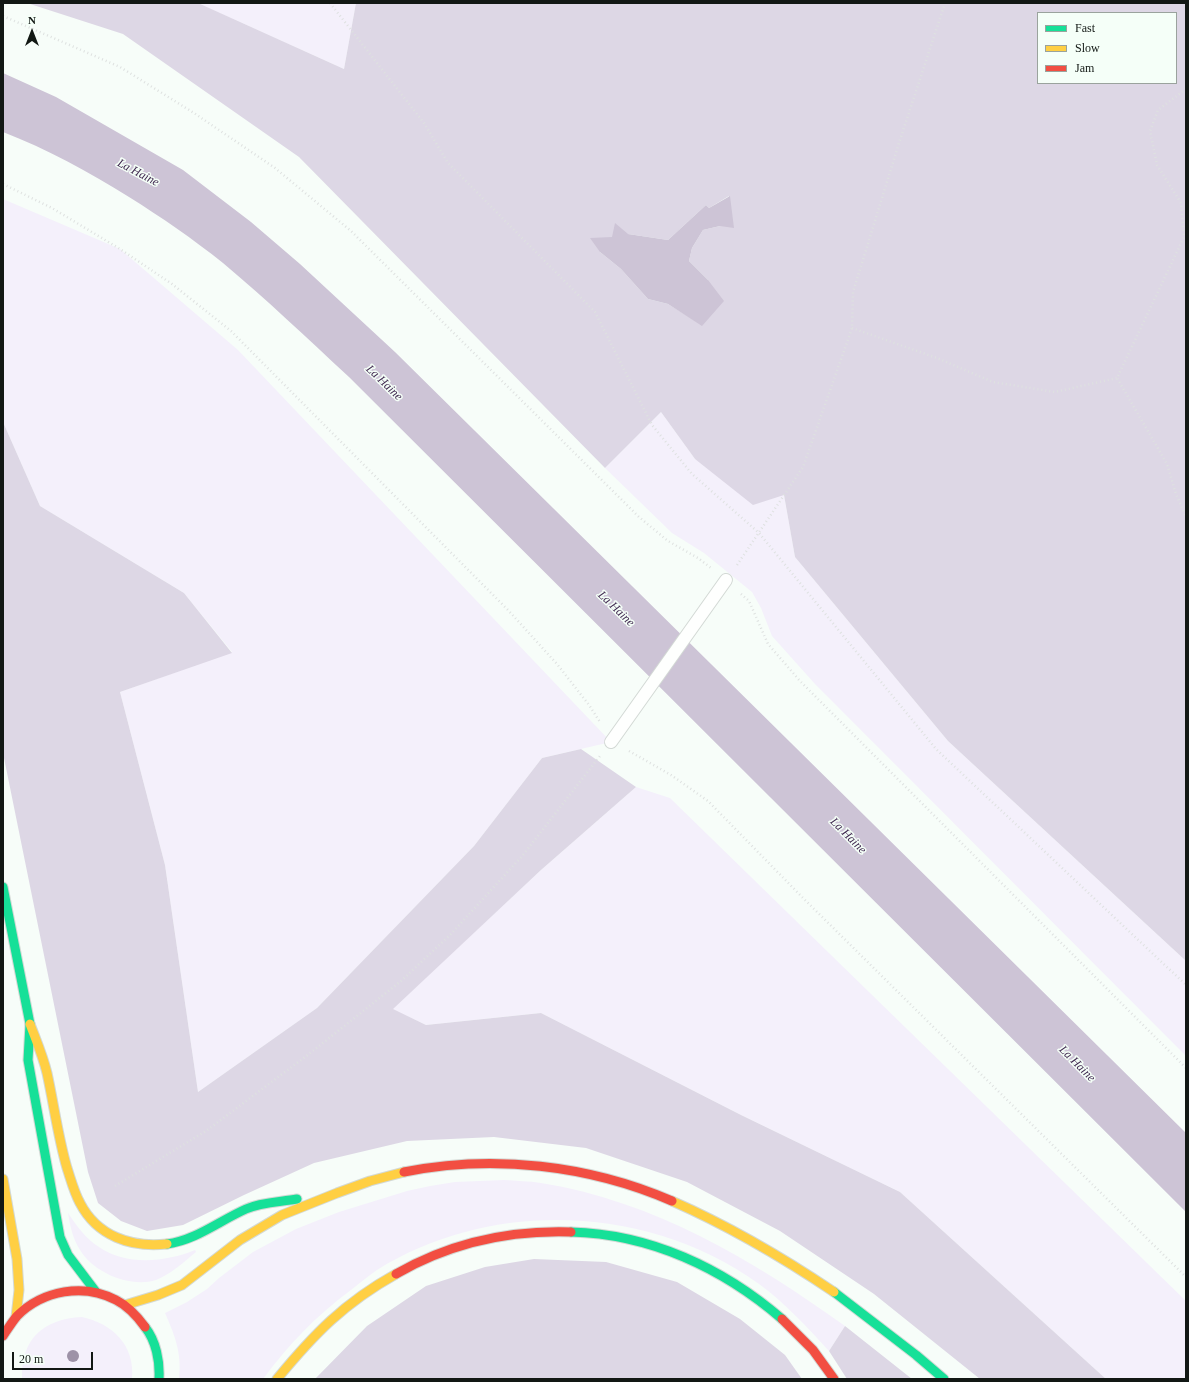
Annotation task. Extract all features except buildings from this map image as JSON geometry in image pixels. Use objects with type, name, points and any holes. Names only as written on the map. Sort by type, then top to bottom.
[{"type":"main road","points":[[3,887],[30,1024],[42,1057],[63,1157],[74,1192],[84,1210],[98,1227],[110,1236],[124,1242],[139,1245],[169,1244],[183,1240],[248,1209],[340,1191]]},
{"type":"main road","points":[[30,1024],[28,1060],[60,1237],[68,1255],[96,1292]]},
{"type":"main road","points":[[125,1305],[146,1300],[176,1288],[189,1280],[223,1252],[259,1227],[293,1210],[340,1191],[388,1176],[438,1167],[490,1162],[539,1165],[591,1174],[639,1188],[686,1206],[730,1227],[772,1251],[855,1307],[932,1367],[944,1379]]},
{"type":"main road","points":[[3,1178],[16,1251],[19,1288],[16,1317]]},
{"type":"main road","points":[[277,1379],[306,1344],[351,1302],[398,1272],[425,1259],[489,1238],[547,1232],[575,1232],[635,1240],[667,1249],[692,1259],[744,1289],[771,1310],[814,1352],[834,1379]]},
{"type":"main road","points":[[3,1336],[9,1325],[16,1317],[25,1308],[39,1299],[56,1292],[74,1289],[96,1292],[113,1298],[125,1305],[144,1324],[151,1336],[157,1355],[159,1379]]},
{"type":"lane","points":[[611,742],[714,599],[726,580]]},
{"type":"path","points":[[330,3],[424,122],[448,163],[595,312],[652,424],[692,474],[759,533],[936,749],[1186,985]]},
{"type":"path","points":[[726,580],[803,467],[852,328],[853,292],[855,285],[899,143],[945,3]]},
{"type":"path","points":[[3,16],[120,67],[194,113],[275,168],[351,230],[639,517],[668,542],[698,558],[726,580],[749,601],[768,644],[800,681],[1186,1068]]},
{"type":"path","points":[[1117,378],[1184,237],[1181,203],[1157,165],[1150,131],[1158,110],[1186,89]]},
{"type":"path","points":[[852,328],[937,358],[993,382],[1055,392],[1117,378]]},
{"type":"path","points":[[1117,378],[1167,464],[1176,494],[1186,517]]},
{"type":"path","points":[[115,1186],[206,1131],[309,1054],[401,981],[450,935],[523,855],[611,742]]},
{"type":"shaded area","points":[[27,3],[198,3],[344,69],[356,3],[1186,3],[1186,961],[948,741],[795,557],[784,495],[753,505],[695,459],[661,412],[605,468],[299,157],[123,34]],"holes":[[[729,196],[720,226],[703,230],[692,248],[689,261],[708,280],[702,325],[668,304],[648,299],[621,269],[600,252],[612,237],[628,234],[668,240],[706,205],[709,208]]]},
{"type":"shaded area","points":[[198,3],[356,3],[344,69],[204,6]]},
{"type":"shaded area","points":[[3,199],[120,249],[238,350],[611,742],[542,758],[474,846],[317,1008],[198,1092],[165,865],[120,692],[232,652],[184,593],[40,506],[3,422]]},
{"type":"shaded area","points":[[661,412],[695,459],[784,495],[795,557],[948,741],[1186,961],[1186,1056],[815,684],[772,636],[761,608],[752,592],[704,553],[672,533],[605,468]]},
{"type":"shaded area","points":[[3,422],[40,506],[184,593],[232,653],[120,692],[165,865],[198,1092],[317,1008],[474,846],[542,758],[581,749],[636,787],[541,870],[393,1009],[426,1025],[541,1013],[741,1115],[900,1192],[1106,1379],[980,1379],[874,1294],[780,1231],[687,1182],[586,1148],[494,1137],[407,1141],[314,1163],[183,1225],[147,1231],[121,1221],[98,1203],[88,1172],[3,753]]},
{"type":"shaded area","points":[[636,787],[670,798],[1186,1301],[1186,1379],[1106,1379],[900,1192],[741,1115],[541,1013],[426,1025],[392,1009],[541,870]]},
{"type":"shaded area","points":[[504,1180],[541,1183],[583,1192],[623,1204],[663,1219],[701,1236],[738,1256],[775,1278],[845,1326],[829,1351],[787,1307],[769,1291],[716,1258],[669,1238],[620,1226],[570,1220],[520,1222],[470,1231],[422,1247],[377,1270],[315,1320],[293,1342],[263,1379],[179,1379],[179,1353],[172,1329],[165,1313],[187,1302],[207,1289],[253,1252],[296,1229],[339,1212],[407,1191],[455,1182]]},
{"type":"shaded area","points":[[68,1213],[82,1232],[94,1244],[121,1257],[146,1260],[172,1257],[195,1250],[196,1252],[172,1271],[156,1280],[135,1282],[114,1277],[94,1266],[80,1250],[75,1241]]},
{"type":"shaded area","points":[[534,1259],[606,1262],[677,1282],[740,1319],[785,1355],[802,1379],[315,1379],[367,1326],[426,1286],[485,1267]]},
{"type":"shaded area","points":[[82,1317],[103,1325],[120,1338],[126,1346],[130,1356],[132,1379],[22,1379],[25,1353],[30,1342],[37,1334],[56,1322]]},
{"type":"shaded area","points":[[845,1326],[912,1379],[847,1379],[829,1351]]},
{"type":"water","name":"La Haine","points":[[3,73],[56,97],[183,170],[251,222],[300,264],[395,352],[1186,1133],[1186,1212],[349,377],[286,319],[223,263],[153,212],[68,162],[3,132]]},
{"type":"water","points":[[730,196],[734,228],[720,226],[703,230],[692,248],[689,261],[708,280],[724,301],[702,326],[668,304],[648,299],[621,269],[600,252],[590,238],[612,237],[615,223],[628,234],[668,240],[706,205],[709,208]]},
{"type":"traffic: fast","points":[[3,887],[30,1024],[28,1060],[60,1237],[68,1255],[96,1292]]},
{"type":"traffic: fast","points":[[167,1244],[188,1239],[252,1207],[297,1199]]},
{"type":"traffic: fast","points":[[571,1232],[600,1234],[629,1239],[684,1257],[735,1284],[782,1319]]},
{"type":"traffic: fast","points":[[834,1292],[916,1355],[944,1379]]},
{"type":"traffic: fast","points":[[145,1327],[155,1345],[159,1365],[159,1379]]},
{"type":"traffic: slow","points":[[30,1024],[50,1085],[67,1168],[80,1203],[96,1224],[106,1232],[116,1237],[141,1244],[167,1244]]},
{"type":"traffic: slow","points":[[125,1305],[158,1295],[182,1285],[240,1240],[282,1215],[370,1181],[404,1172]]},
{"type":"traffic: slow","points":[[3,1179],[17,1259],[19,1290],[16,1317]]},
{"type":"traffic: slow","points":[[672,1201],[755,1243],[834,1292]]},
{"type":"traffic: slow","points":[[277,1379],[331,1320],[361,1296],[396,1274]]},
{"type":"traffic: jam","points":[[404,1172],[472,1164],[540,1166],[574,1171],[608,1179],[672,1201]]},
{"type":"traffic: jam","points":[[396,1274],[437,1254],[480,1241],[525,1233],[571,1232]]},
{"type":"traffic: jam","points":[[3,1336],[11,1323],[27,1307],[51,1295],[77,1291],[91,1292],[116,1300],[132,1312],[145,1327]]},
{"type":"traffic: jam","points":[[782,1319],[813,1350],[834,1379]]}]
